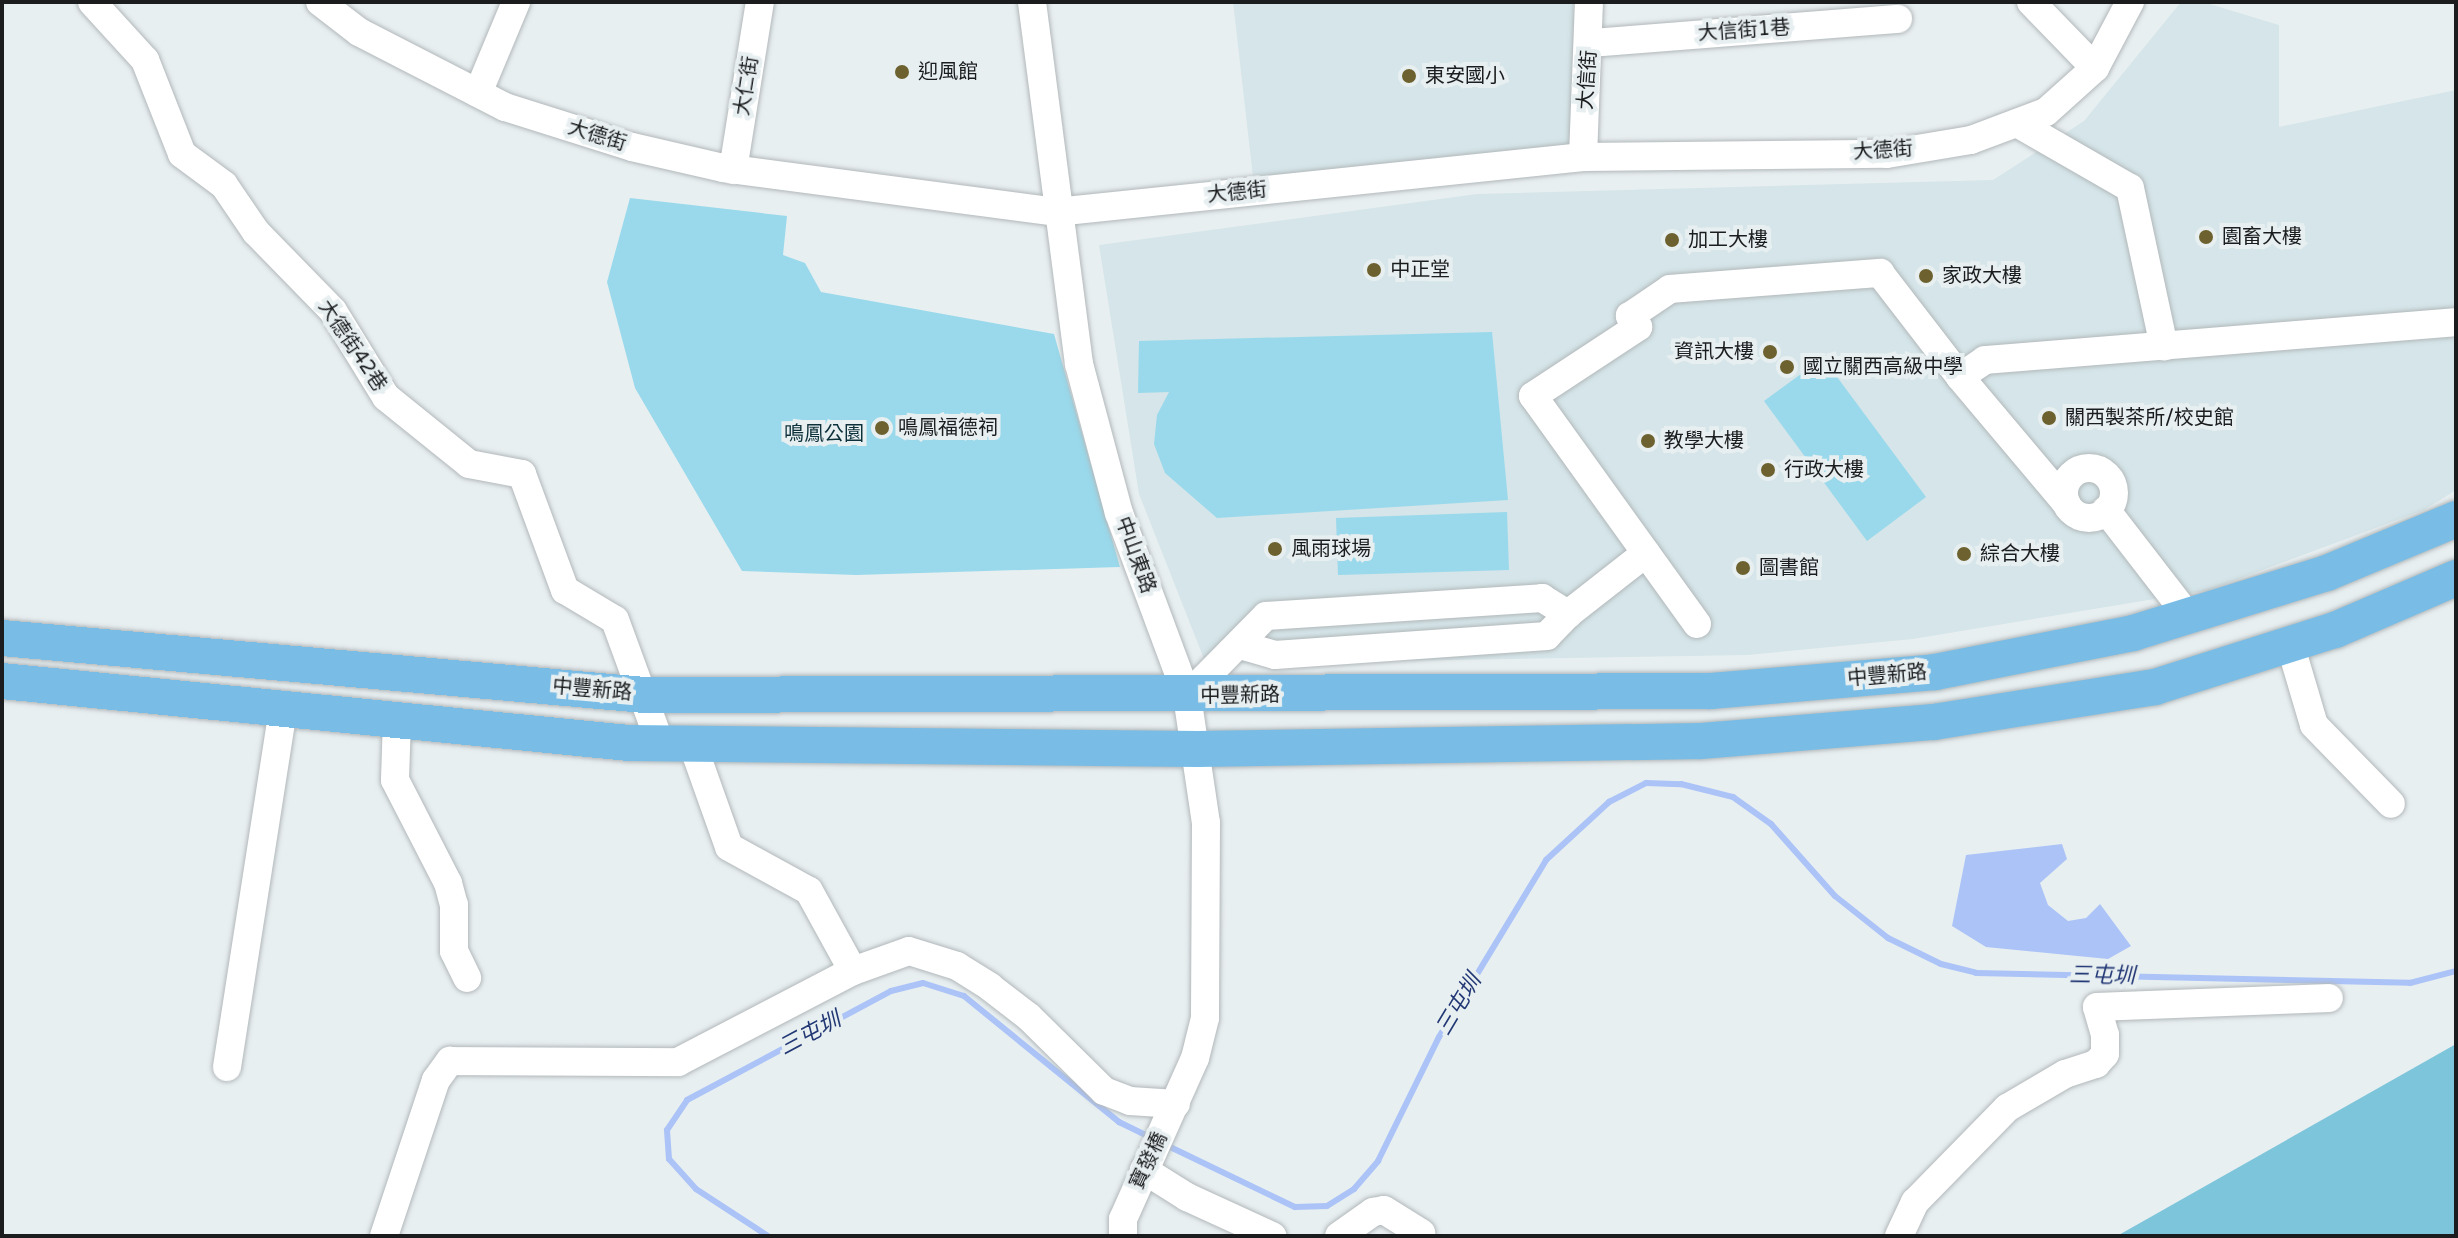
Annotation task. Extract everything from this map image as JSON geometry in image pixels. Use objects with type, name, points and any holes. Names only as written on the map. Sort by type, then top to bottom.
[{"type":"main road","name":"中豐新路","points":[[2,638],[645,695],[1187,696],[1726,690],[1935,672],[2133,633],[2327,573],[2456,519]]},
{"type":"main road","points":[[2,681],[676,743],[1198,749],[1701,741],[1934,722],[2155,687],[2290,644],[2456,578]]},
{"type":"street","name":"大德街42巷","points":[[92,2],[145,60],[182,154],[224,185],[256,232],[333,311],[386,397],[469,464],[522,474],[565,590],[615,620],[645,695],[676,743],[729,847],[809,891],[853,971]]},
{"type":"street","name":"大德街","points":[[320,2],[359,32],[505,107],[632,147],[733,170],[1056,212],[1583,157],[1887,154],[1971,140],[2046,112],[2095,68],[2130,2]]},
{"type":"street","points":[[478,93],[516,2]]},
{"type":"street","name":"大仁街","points":[[733,170],[760,2]]},
{"type":"street","name":"中山東路","points":[[1032,2],[1056,212],[1079,364],[1119,513],[1187,696],[1198,749],[1206,823],[1205,1018],[1176,1104]]},
{"type":"street","name":"大信街","points":[[1583,157],[1591,43],[1589,2]]},
{"type":"street","points":[[2031,2],[2095,68]]},
{"type":"street","name":"大信街1巷","points":[[1591,43],[1898,19]]},
{"type":"street","points":[[2017,123],[2130,188],[2164,346]]},
{"type":"street","points":[[1697,624],[1533,396],[1638,327],[1630,316],[1670,289],[1880,273],[1960,377],[2066,503],[2084,517],[2106,510]]},
{"type":"street","points":[[1960,377],[1985,360],[2456,322]]},
{"type":"street","points":[[2066,503],[2064,487],[2072,474],[2096,469],[2113,487],[2106,510]]},
{"type":"street","points":[[2106,510],[2188,616]]},
{"type":"street","points":[[1240,645],[1275,655],[1547,636],[1568,614],[1646,553]]},
{"type":"street","points":[[1187,696],[1266,616],[1542,598],[1568,614]]},
{"type":"street","points":[[2290,644],[2314,725],[2391,804]]},
{"type":"street","points":[[227,1067],[283,709]]},
{"type":"street","points":[[397,719],[395,780],[448,883],[454,905],[454,951],[467,978]]},
{"type":"street","points":[[384,1236],[436,1080],[450,1061],[678,1062],[853,971],[909,951],[937,957],[1029,1017],[1104,1091],[1130,1101],[1176,1104]]},
{"type":"street","points":[[1899,1236],[1915,1202],[2007,1108],[2065,1074],[2096,1064],[2105,1054],[2105,1035],[2097,1007],[2329,998]]},
{"type":"street","name":"寶發橋","points":[[1123,1227],[1144,1170],[1176,1104]]},
{"type":"street","points":[[1144,1170],[1187,1197],[1272,1236]]},
{"type":"street","points":[[1339,1236],[1373,1212],[1384,1210],[1421,1233]]},
{"type":"shaded area","name":"東安國小","points":[[1233,2],[1573,2],[1581,149],[1253,177]]},
{"type":"shaded area","name":"國立關西高級中學","points":[[2181,2],[2203,2],[2279,25],[2279,127],[2456,90],[2456,490],[2424,510],[2209,590],[1913,639],[1748,655],[1206,664],[1139,494],[1099,245],[1477,194],[1993,180],[2084,121]]},
{"type":"shaded area","points":[[2062,844],[2067,859],[2040,883],[2048,905],[2068,921],[2086,918],[2100,904],[2131,946],[2108,959],[1986,947],[1952,926],[1966,855]]},
{"type":"shaded area","points":[[2456,1044],[2456,1236],[2117,1236]]},
{"type":"green space","name":"鳴鳳公園","points":[[630,198],[787,216],[783,255],[805,263],[821,292],[1054,334],[1120,567],[856,575],[742,571],[635,388],[607,282]]},
{"type":"green space","points":[[1492,332],[1508,500],[1217,518],[1165,473],[1154,444],[1157,415],[1169,392],[1138,393],[1139,341]]},
{"type":"green space","points":[[1823,358],[1926,497],[1867,541],[1764,401]]},
{"type":"green space","points":[[1507,512],[1509,570],[1338,575],[1336,518]]},
{"type":"waterway","name":"三屯圳","points":[[1166,1145],[1295,1207],[1327,1206],[1354,1189],[1378,1161],[1439,1037],[1546,860],[1609,802],[1646,783],[1681,784],[1733,797],[1771,824],[1835,896],[1888,938],[1941,964],[1976,973],[2410,983],[2456,971]]},
{"type":"waterway","name":"三屯圳","points":[[768,1236],[696,1189],[669,1159],[667,1130],[687,1100],[891,991],[923,983],[964,996],[1119,1122],[1152,1138]]},
{"type":"place","name":"迎風館","points":[[902,72]]},
{"type":"place","name":"東安國小","points":[[1409,76]]},
{"type":"place","name":"園畜大樓","points":[[2206,237]]},
{"type":"place","name":"加工大樓","points":[[1672,240]]},
{"type":"place","name":"中正堂","points":[[1374,270]]},
{"type":"place","name":"家政大樓","points":[[1926,276]]},
{"type":"place","name":"資訊大樓","points":[[1770,352]]},
{"type":"place","name":"國立關西高級中學","points":[[1787,367]]},
{"type":"place","name":"關西製茶所/校史館","points":[[2049,418]]},
{"type":"place","name":"鳴鳳福德祠","points":[[882,428]]},
{"type":"place","name":"教學大樓","points":[[1648,441]]},
{"type":"place","name":"行政大樓","points":[[1768,470]]},
{"type":"place","name":"風雨球場","points":[[1275,549]]},
{"type":"place","name":"綜合大樓","points":[[1964,554]]},
{"type":"place","name":"圖書館","points":[[1743,568]]}]
